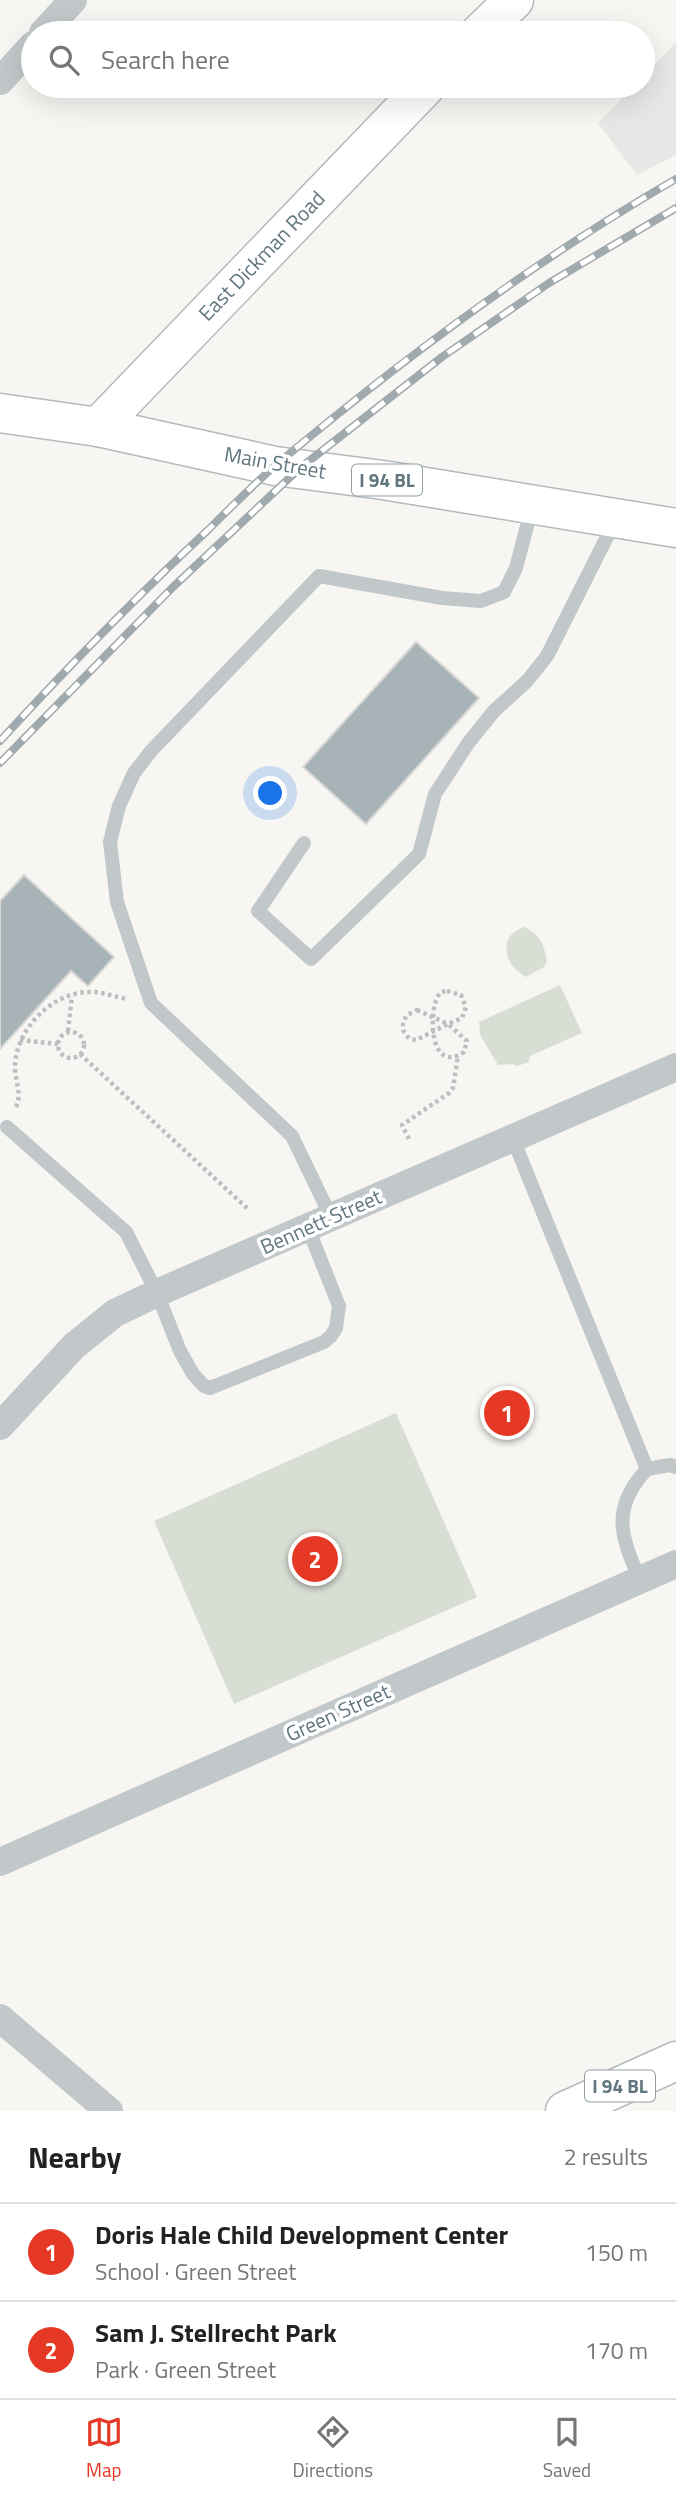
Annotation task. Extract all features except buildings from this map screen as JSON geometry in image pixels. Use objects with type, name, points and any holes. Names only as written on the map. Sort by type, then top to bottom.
[{"type":"main road","points":[[492,21],[514,0]]},
{"type":"main road","name":"East Dickman Road","points":[[99,427],[414,98]]},
{"type":"main road","name":"Main Street","points":[[0,413],[99,427],[275,466],[533,503],[676,528]]},
{"type":"main road","name":"I 94 BL","points":[[565,2111],[676,2062]]},
{"type":"street","points":[[54,21],[73,0]]},
{"type":"street","points":[[0,81],[21,57]]},
{"type":"street","name":"Bennett Street","points":[[0,1426],[74,1346],[115,1313],[676,1068]]},
{"type":"street","name":"Green Street","points":[[0,1862],[676,1564]]},
{"type":"street","points":[[0,2018],[109,2111]]},
{"type":"lane","points":[[7,1127],[126,1232],[158,1293],[180,1351],[193,1374],[204,1386],[210,1388],[312,1347],[331,1336],[336,1328],[339,1306],[319,1222],[292,1136],[152,1003],[117,902],[110,842],[119,806],[134,773],[151,751],[319,576],[442,598],[481,601],[504,592],[516,568],[533,503]]},
{"type":"lane","points":[[304,843],[258,911],[311,959],[419,855],[435,794],[486,722],[527,681],[547,656],[617,516]]},
{"type":"lane","points":[[513,1139],[647,1469]]},
{"type":"lane","points":[[640,1580],[628,1552],[622,1519],[625,1501],[632,1485],[647,1469],[670,1465],[676,1467]]},
{"type":"path","points":[[448,1024],[434,1031],[416,1040],[410,1039],[403,1032],[402,1025],[407,1015],[417,1010],[435,1017],[448,1024],[467,1041],[464,1052],[445,1058],[435,1044],[434,1031],[435,1017],[437,998],[447,990],[461,995],[465,1000],[462,1018],[448,1024]]},
{"type":"path","points":[[7,1127],[20,1100],[15,1066],[20,1041],[31,1024],[48,1007],[72,995],[93,992],[152,1003]]},
{"type":"path","points":[[68,1031],[72,995]]},
{"type":"path","points":[[68,1031],[77,1032],[83,1038],[84,1047],[80,1054],[68,1058],[60,1053],[58,1044],[61,1036],[68,1031]]},
{"type":"path","points":[[20,1041],[58,1044]]},
{"type":"path","points":[[80,1054],[248,1209]]},
{"type":"path","points":[[409,1139],[402,1125],[449,1093],[453,1088],[458,1056]]},
{"type":"shaded area","points":[[676,42],[676,155],[637,175],[598,123],[622,98],[655,98],[655,64]]},
{"type":"shaded area","points":[[524,927],[540,941],[547,961],[544,967],[526,977],[513,966],[507,952],[510,937]]},
{"type":"shaded area","points":[[560,985],[582,1033],[530,1056],[529,1062],[517,1066],[498,1065],[480,1035],[479,1022]]},
{"type":"shaded area","points":[[396,1413],[477,1597],[234,1704],[154,1521]]},
{"type":"railway","points":[[0,741],[128,607],[277,464],[372,387],[470,313],[571,243],[676,179]]},
{"type":"railway","points":[[0,763],[173,587],[300,468],[442,357],[549,283],[676,208]]},
{"type":"place","name":"Doris Hale Child Development Center","points":[[507,1413]]},
{"type":"place","name":"Sam J. Stellrecht Park","points":[[315,1559]]}]
